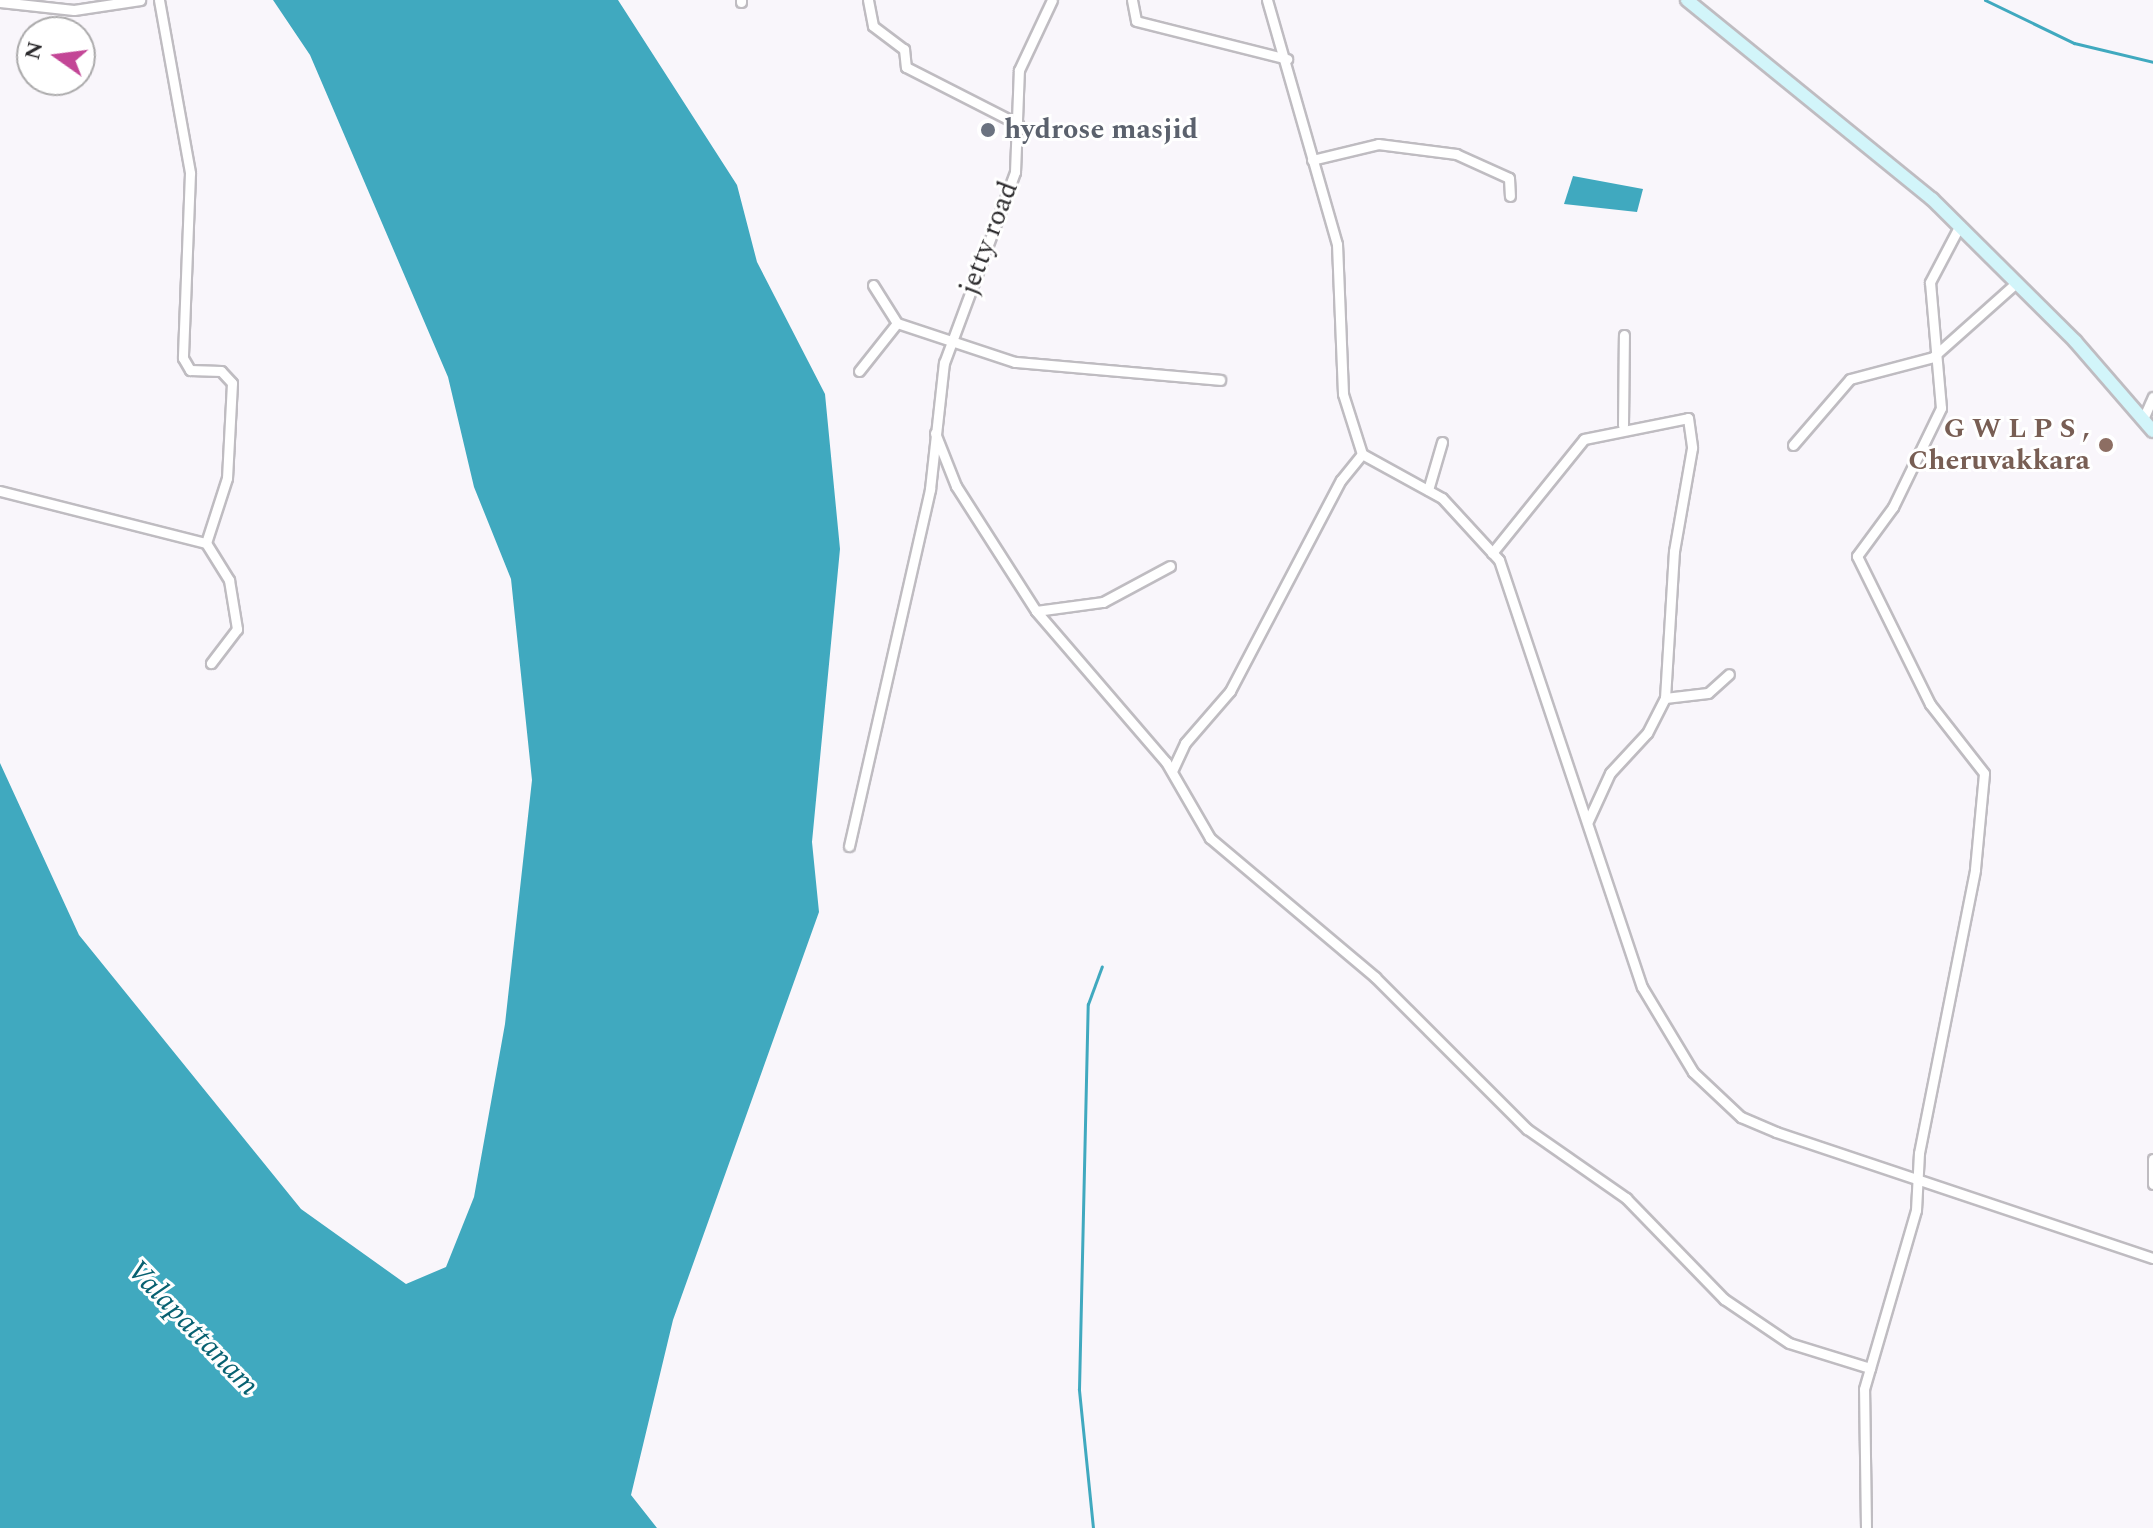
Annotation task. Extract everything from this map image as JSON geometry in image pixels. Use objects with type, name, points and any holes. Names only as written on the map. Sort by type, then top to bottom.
[{"type":"main road","points":[[1687,0],[1849,124],[1960,225],[2153,431]]},
{"type":"street","points":[[0,2],[74,10],[140,0]]},
{"type":"street","points":[[159,0],[190,173],[183,358],[190,370],[221,371],[232,383],[227,478],[206,543]]},
{"type":"street","points":[[868,0],[873,26],[904,49],[906,67],[1018,124]]},
{"type":"street","name":"jetty road","points":[[849,846],[930,489],[949,343],[1015,172],[1019,70],[1052,0]]},
{"type":"street","points":[[1132,0],[1136,21],[1287,59]]},
{"type":"street","points":[[1267,0],[1287,59],[1337,244],[1343,394],[1362,454],[1428,490],[1492,553],[1588,821],[1642,987],[1693,1072],[1741,1117],[2153,1258]]},
{"type":"street","points":[[1312,160],[1378,144],[1456,154],[1509,178],[1510,196]]},
{"type":"street","points":[[1866,1528],[1864,1389],[1916,1210],[1917,1179],[1975,869],[1984,773],[1930,704],[1857,556],[1893,507],[1941,408],[1933,357],[1930,282],[1960,225]]},
{"type":"street","points":[[1793,445],[1850,379],[1933,357],[2016,283]]},
{"type":"street","points":[[873,285],[897,323],[949,343],[1030,364],[1220,380]]},
{"type":"street","points":[[859,371],[897,323]]},
{"type":"street","points":[[1623,425],[1624,335]]},
{"type":"street","points":[[2143,419],[2153,397]]},
{"type":"street","points":[[1492,553],[1584,439],[1623,425],[1688,418],[1690,433],[1665,698],[1647,733],[1610,773],[1588,821]]},
{"type":"street","points":[[935,433],[956,486],[1036,611],[1172,771],[1210,838],[1243,870],[1375,977],[1527,1129],[1626,1198],[1724,1299],[1789,1343],[1870,1368]]},
{"type":"street","points":[[1428,490],[1442,442]]},
{"type":"street","points":[[1172,771],[1185,743],[1230,691],[1341,480],[1362,454]]},
{"type":"street","points":[[0,491],[206,543],[229,580],[237,629],[211,663]]},
{"type":"street","points":[[1036,611],[1103,602],[1170,566]]},
{"type":"street","points":[[1665,698],[1708,693],[1729,674]]},
{"type":"street","points":[[2153,1159],[2153,1184]]},
{"type":"water","name":"Valapattanam","points":[[273,0],[618,0],[737,185],[757,262],[825,394],[840,549],[812,842],[819,912],[673,1320],[631,1495],[657,1528],[0,1528],[0,763],[79,935],[301,1209],[406,1284],[446,1267],[474,1197],[505,1024],[532,780],[511,579],[474,487],[448,377],[310,55]]},
{"type":"water","points":[[1573,176],[1643,189],[1637,212],[1564,204]]},
{"type":"waterway","points":[[1985,0],[2074,43],[2153,62]]},
{"type":"waterway","points":[[1093,1528],[1079,1389],[1088,1004],[1102,966]]},
{"type":"place","name":"hydrose masjid","points":[[988,130]]},
{"type":"place","name":"G W L P S , Cheruvakkara","points":[[2106,445]]}]
